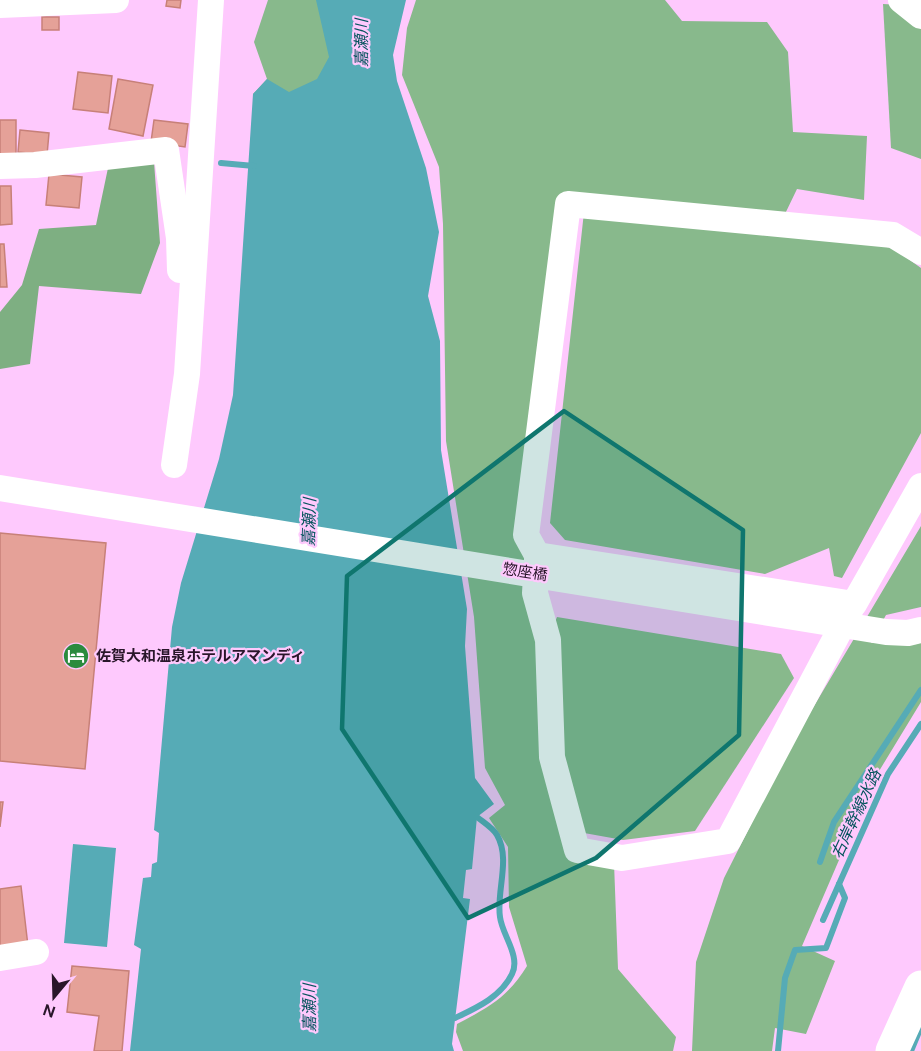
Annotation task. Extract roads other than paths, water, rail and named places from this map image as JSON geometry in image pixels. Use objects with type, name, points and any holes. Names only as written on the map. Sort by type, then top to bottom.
[{"type":"main road","points":[[892,1051],[921,987]]},
{"type":"street","points":[[0,5],[116,0]]},
{"type":"street","points":[[174,465],[187,374],[211,0]]},
{"type":"street","points":[[901,0],[921,16]]},
{"type":"street","points":[[0,166],[35,165],[166,150],[179,238],[181,283],[192,292]]},
{"type":"street","points":[[921,252],[893,235],[568,204],[526,535],[537,555],[535,593],[548,640],[552,757],[577,850],[622,858],[728,841],[854,604],[921,486]]},
{"type":"street","name":"惣座橋","points":[[0,488],[886,632],[908,633],[921,630]]},
{"type":"street","points":[[537,555],[854,604]]},
{"type":"street","points":[[0,958],[36,952]]},
{"type":"water","name":"嘉瀬川","points":[[316,0],[406,0],[393,55],[397,81],[426,168],[439,232],[428,296],[440,341],[441,450],[467,609],[465,646],[475,778],[494,804],[477,817],[472,869],[466,870],[463,898],[470,899],[452,1044],[454,1051],[130,1051],[141,949],[134,945],[143,878],[151,877],[152,864],[157,862],[159,833],[154,830],[172,627],[181,583],[219,459],[233,395],[253,94],[267,79],[289,92],[317,79],[329,57]]},
{"type":"water","points":[[73,844],[116,848],[107,947],[64,943]]},
{"type":"waterway","points":[[221,163],[254,166]]},
{"type":"waterway","points":[[820,862],[834,822],[921,690]]},
{"type":"waterway","name":"右岸幹線水路","points":[[823,920],[888,774],[921,724]]},
{"type":"waterway","points":[[455,1018],[495,995],[507,982],[514,967],[513,953],[500,917],[503,865],[501,844],[495,832],[477,817]]},
{"type":"waterway","points":[[778,1051],[785,978],[795,950],[826,948],[845,898],[839,884]]},
{"type":"waterway","points":[[911,1051],[921,1027]]},
{"type":"place","name":"佐賀大和温泉ホテルアマンディ","points":[[76,656]]}]
